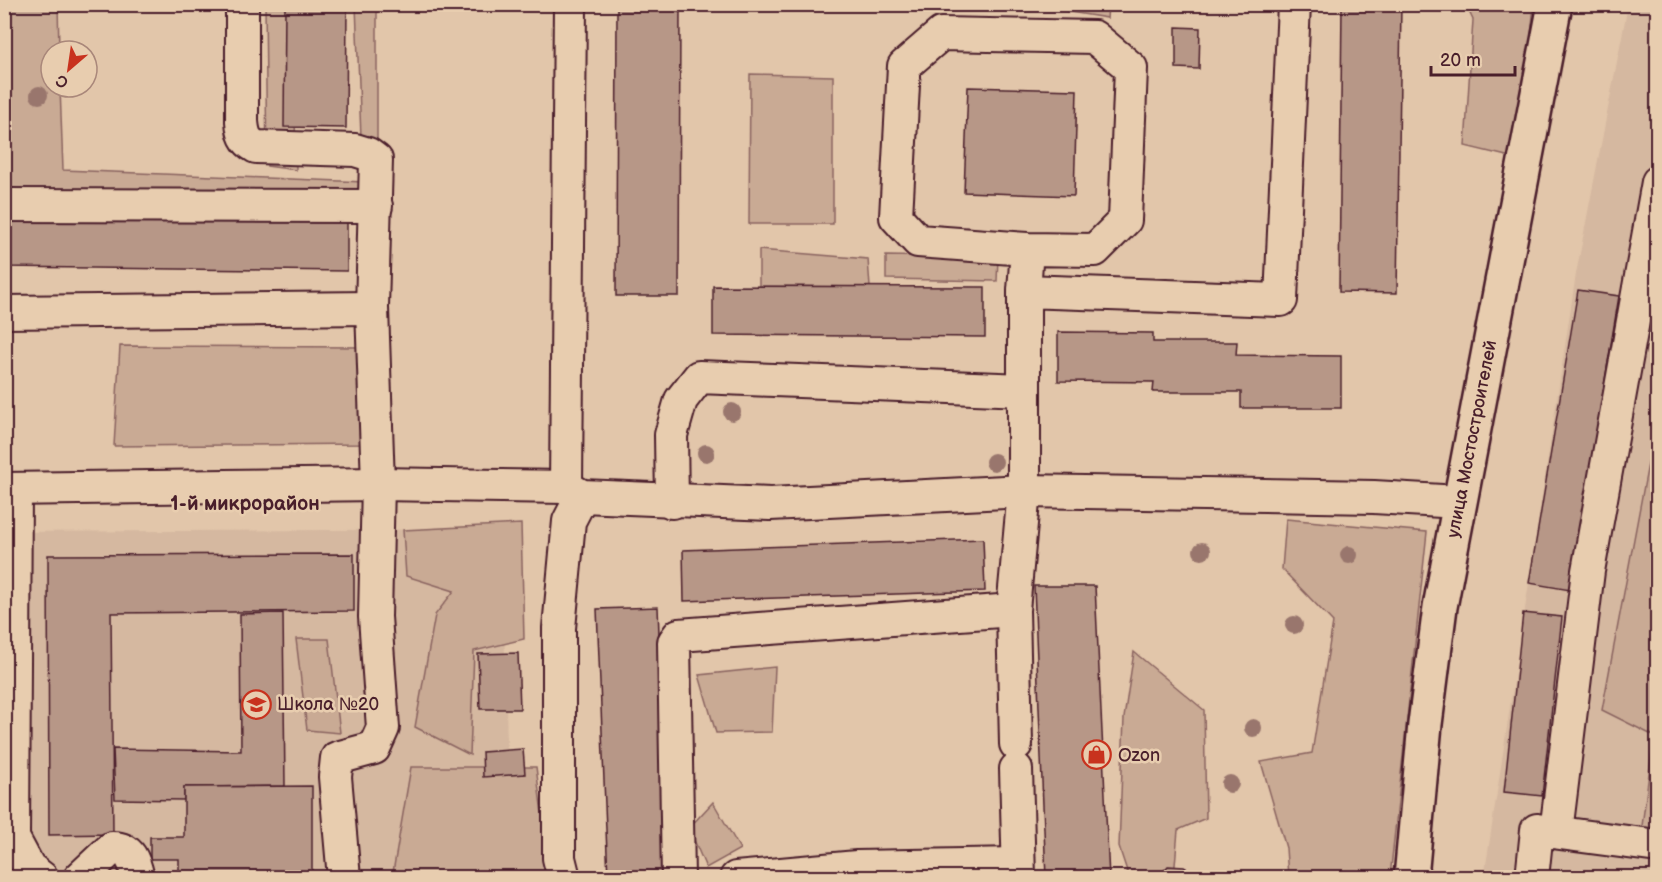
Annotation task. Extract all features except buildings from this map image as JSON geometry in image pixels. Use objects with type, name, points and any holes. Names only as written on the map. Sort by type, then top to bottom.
[{"type":"main road","name":"улица Мостостроителей","points":[[1411,878],[1425,724],[1440,608],[1555,4]]},
{"type":"lane","points":[[242,4],[242,122],[243,134],[248,142],[256,147],[355,150],[368,154],[376,160],[372,308],[378,484],[375,617],[383,728],[374,748],[337,759],[335,777],[344,878]]},
{"type":"lane","points":[[564,878],[559,858],[560,628],[569,521],[574,492],[570,4]]},
{"type":"lane","points":[[1024,291],[1281,300],[1294,4]]},
{"type":"lane","points":[[941,34],[1094,37],[1131,68],[1125,220],[1095,250],[1026,249],[918,242],[896,217],[904,66],[941,34]]},
{"type":"lane","points":[[1556,832],[1588,571],[1658,182]]},
{"type":"lane","points":[[4,205],[376,206]]},
{"type":"lane","points":[[736,878],[857,867],[1018,871],[1013,610],[1024,491],[1026,249]]},
{"type":"lane","points":[[4,312],[372,308]]},
{"type":"lane","points":[[672,502],[671,435],[681,400],[699,377],[1024,390]]},
{"type":"lane","points":[[42,878],[29,868],[14,838],[10,489],[378,484],[574,492],[672,502],[770,504],[1024,491],[1374,497],[1459,502]]},
{"type":"lane","points":[[678,878],[674,642],[680,635],[1013,610]]},
{"type":"lane","points":[[1532,878],[1537,830],[1658,846]]},
{"type":"lane","points":[[80,878],[112,848],[122,848],[134,860],[138,878]]},
{"type":"shaded area","points":[[58,4],[59,39],[39,39],[39,99],[60,99],[63,170],[365,182],[373,216],[5,216],[5,5]]},
{"type":"shaded area","points":[[265,5],[293,5],[296,170],[267,166]]},
{"type":"shaded area","points":[[356,5],[377,5],[377,159],[362,164]]},
{"type":"shaded area","points":[[1027,5],[1108,5],[1107,19],[1107,18]]},
{"type":"shaded area","points":[[1466,5],[1534,5],[1519,159],[1465,146],[1473,20]]},
{"type":"shaded area","points":[[1628,5],[1657,5],[1657,877],[1484,878],[1576,274]]},
{"type":"shaded area","points":[[750,74],[833,76],[833,224],[749,224]]},
{"type":"shaded area","points":[[759,250],[868,259],[870,287],[759,286]]},
{"type":"shaded area","points":[[886,256],[998,258],[997,281],[886,279]]},
{"type":"shaded area","points":[[120,346],[363,347],[365,444],[114,446]]},
{"type":"shaded area","points":[[1657,416],[1657,850],[1638,856],[1654,736],[1602,710]]},
{"type":"shaded area","points":[[1286,519],[1427,532],[1390,877],[1288,877],[1286,848],[1261,762],[1312,753],[1333,622],[1282,569]]},
{"type":"shaded area","points":[[521,524],[524,639],[474,651],[470,755],[415,727],[435,615],[454,591],[406,576],[403,530]]},
{"type":"shaded area","name":"Школа №20","points":[[502,529],[510,878],[5,877],[4,532]]},
{"type":"shaded area","points":[[296,639],[329,639],[340,733],[307,730]]},
{"type":"shaded area","points":[[1134,652],[1204,710],[1206,818],[1178,830],[1174,877],[1129,877],[1119,847],[1124,718]]},
{"type":"shaded area","points":[[775,667],[772,732],[716,733],[699,675]]},
{"type":"shaded area","points":[[411,767],[536,767],[550,877],[392,878]]},
{"type":"shaded area","points":[[713,802],[740,849],[706,868],[689,828]]},
{"type":"place","name":"Школа №20","points":[[256,704]]},
{"type":"place","name":"Ozon","points":[[1097,755]]},
{"type":"district","name":"1-й микрорайон","points":[[245,504]]}]
